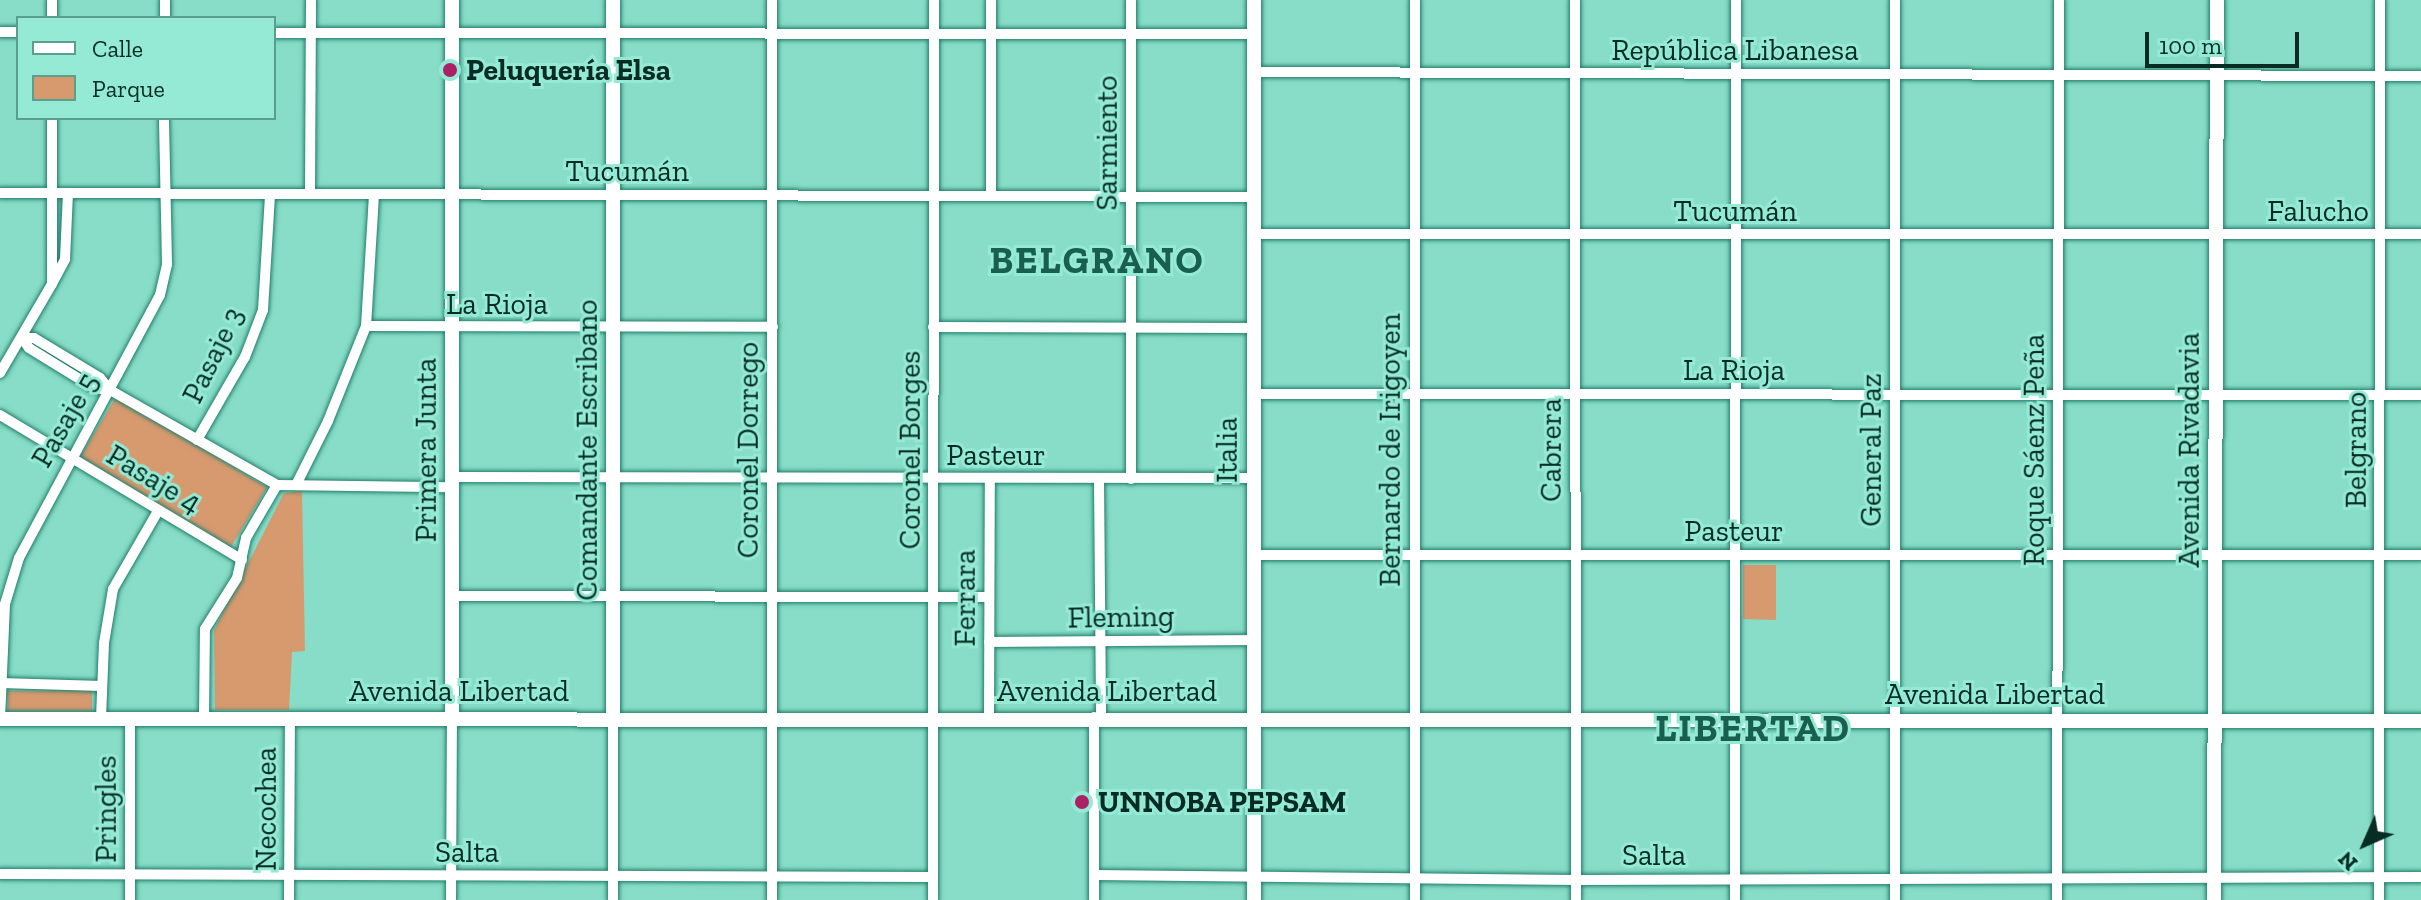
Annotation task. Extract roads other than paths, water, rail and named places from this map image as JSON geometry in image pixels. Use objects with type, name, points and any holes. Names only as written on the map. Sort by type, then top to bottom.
[{"type":"main road","name":"Primera Junta","points":[[452,0],[452,716]]},
{"type":"main road","name":"Comandante Escribano","points":[[613,0],[613,717]]},
{"type":"main road","name":"Italia","points":[[1254,0],[1254,900]]},
{"type":"main road","name":"Avenida Rivadavia","points":[[2214,900],[2217,0]]},
{"type":"main road","name":"Avenida Libertad","points":[[0,719],[452,716],[2421,721]]},
{"type":"street","points":[[310,194],[311,0]]},
{"type":"street","name":"Coronel Dorrego","points":[[772,0],[772,900]]},
{"type":"street","name":"Coronel Borges","points":[[933,900],[934,0]]},
{"type":"street","points":[[991,0],[991,196]]},
{"type":"street","name":"Sarmiento","points":[[1131,0],[1131,479]]},
{"type":"street","name":"Bernardo de Irigoyen","points":[[1415,0],[1415,900]]},
{"type":"street","name":"Cabrera","points":[[1575,0],[1576,900]]},
{"type":"street","points":[[1735,900],[1736,0]]},
{"type":"street","name":"General Paz","points":[[1895,0],[1895,900]]},
{"type":"street","name":"Roque Sáenz Peña","points":[[2057,900],[2059,0]]},
{"type":"street","name":"Belgrano","points":[[2379,900],[2380,0]]},
{"type":"street","points":[[276,33],[1254,34]]},
{"type":"street","name":"República Libanesa","points":[[1254,72],[2421,76]]},
{"type":"street","points":[[52,120],[52,284]]},
{"type":"street","points":[[164,120],[164,194]]},
{"type":"street","name":"Tucumán","points":[[0,193],[1254,197]]},
{"type":"street","points":[[0,373],[65,259],[68,193]]},
{"type":"street","name":"Pasaje 5","points":[[0,719],[11,582],[28,534],[160,295],[167,264],[164,194]]},
{"type":"street","name":"Pasaje 3","points":[[197,440],[245,357],[263,310],[270,194]]},
{"type":"street","points":[[296,485],[366,326],[374,194]]},
{"type":"street","name":"Tucumán","points":[[1254,234],[2216,235]]},
{"type":"street","name":"Falucho","points":[[2216,235],[2421,234]]},
{"type":"street","name":"La Rioja","points":[[366,326],[452,329],[773,327]]},
{"type":"street","points":[[933,327],[1253,328]]},
{"type":"street","points":[[22,338],[29,348],[94,388],[110,390],[277,485],[246,538],[242,560],[205,629],[204,718]]},
{"type":"street","name":"La Rioja","points":[[1253,394],[2421,395]]},
{"type":"street","name":"Pasaje 4","points":[[0,415],[242,560]]},
{"type":"street","name":"Pasteur","points":[[277,485],[613,477],[1253,478]]},
{"type":"street","name":"Ferrara","points":[[989,717],[990,479]]},
{"type":"street","points":[[1094,900],[1100,641],[1099,479]]},
{"type":"street","points":[[101,718],[113,589],[158,511]]},
{"type":"street","name":"Pasteur","points":[[1253,555],[2421,555]]},
{"type":"street","points":[[452,596],[989,597]]},
{"type":"street","name":"Fleming","points":[[989,642],[1253,640]]},
{"type":"street","points":[[1,683],[102,686]]},
{"type":"street","name":"Primera Junta","points":[[451,900],[452,716]]},
{"type":"street","name":"Necochea","points":[[289,900],[290,717]]},
{"type":"street","name":"Comandante Escribano","points":[[613,717],[613,900]]},
{"type":"street","name":"Pringles","points":[[130,718],[130,900]]},
{"type":"street","name":"Salta","points":[[0,874],[933,877]]},
{"type":"street","name":"Salta","points":[[1094,875],[1576,880],[2214,875],[2421,877]]},
{"type":"place","name":"Peluquería Elsa","points":[[450,70]]},
{"type":"place","name":"UNNOBA PEPSAM","points":[[1082,802]]},
{"type":"district","name":"BELGRANO","points":[[1097,261]]},
{"type":"district","name":"LIBERTAD","points":[[1753,729]]}]
